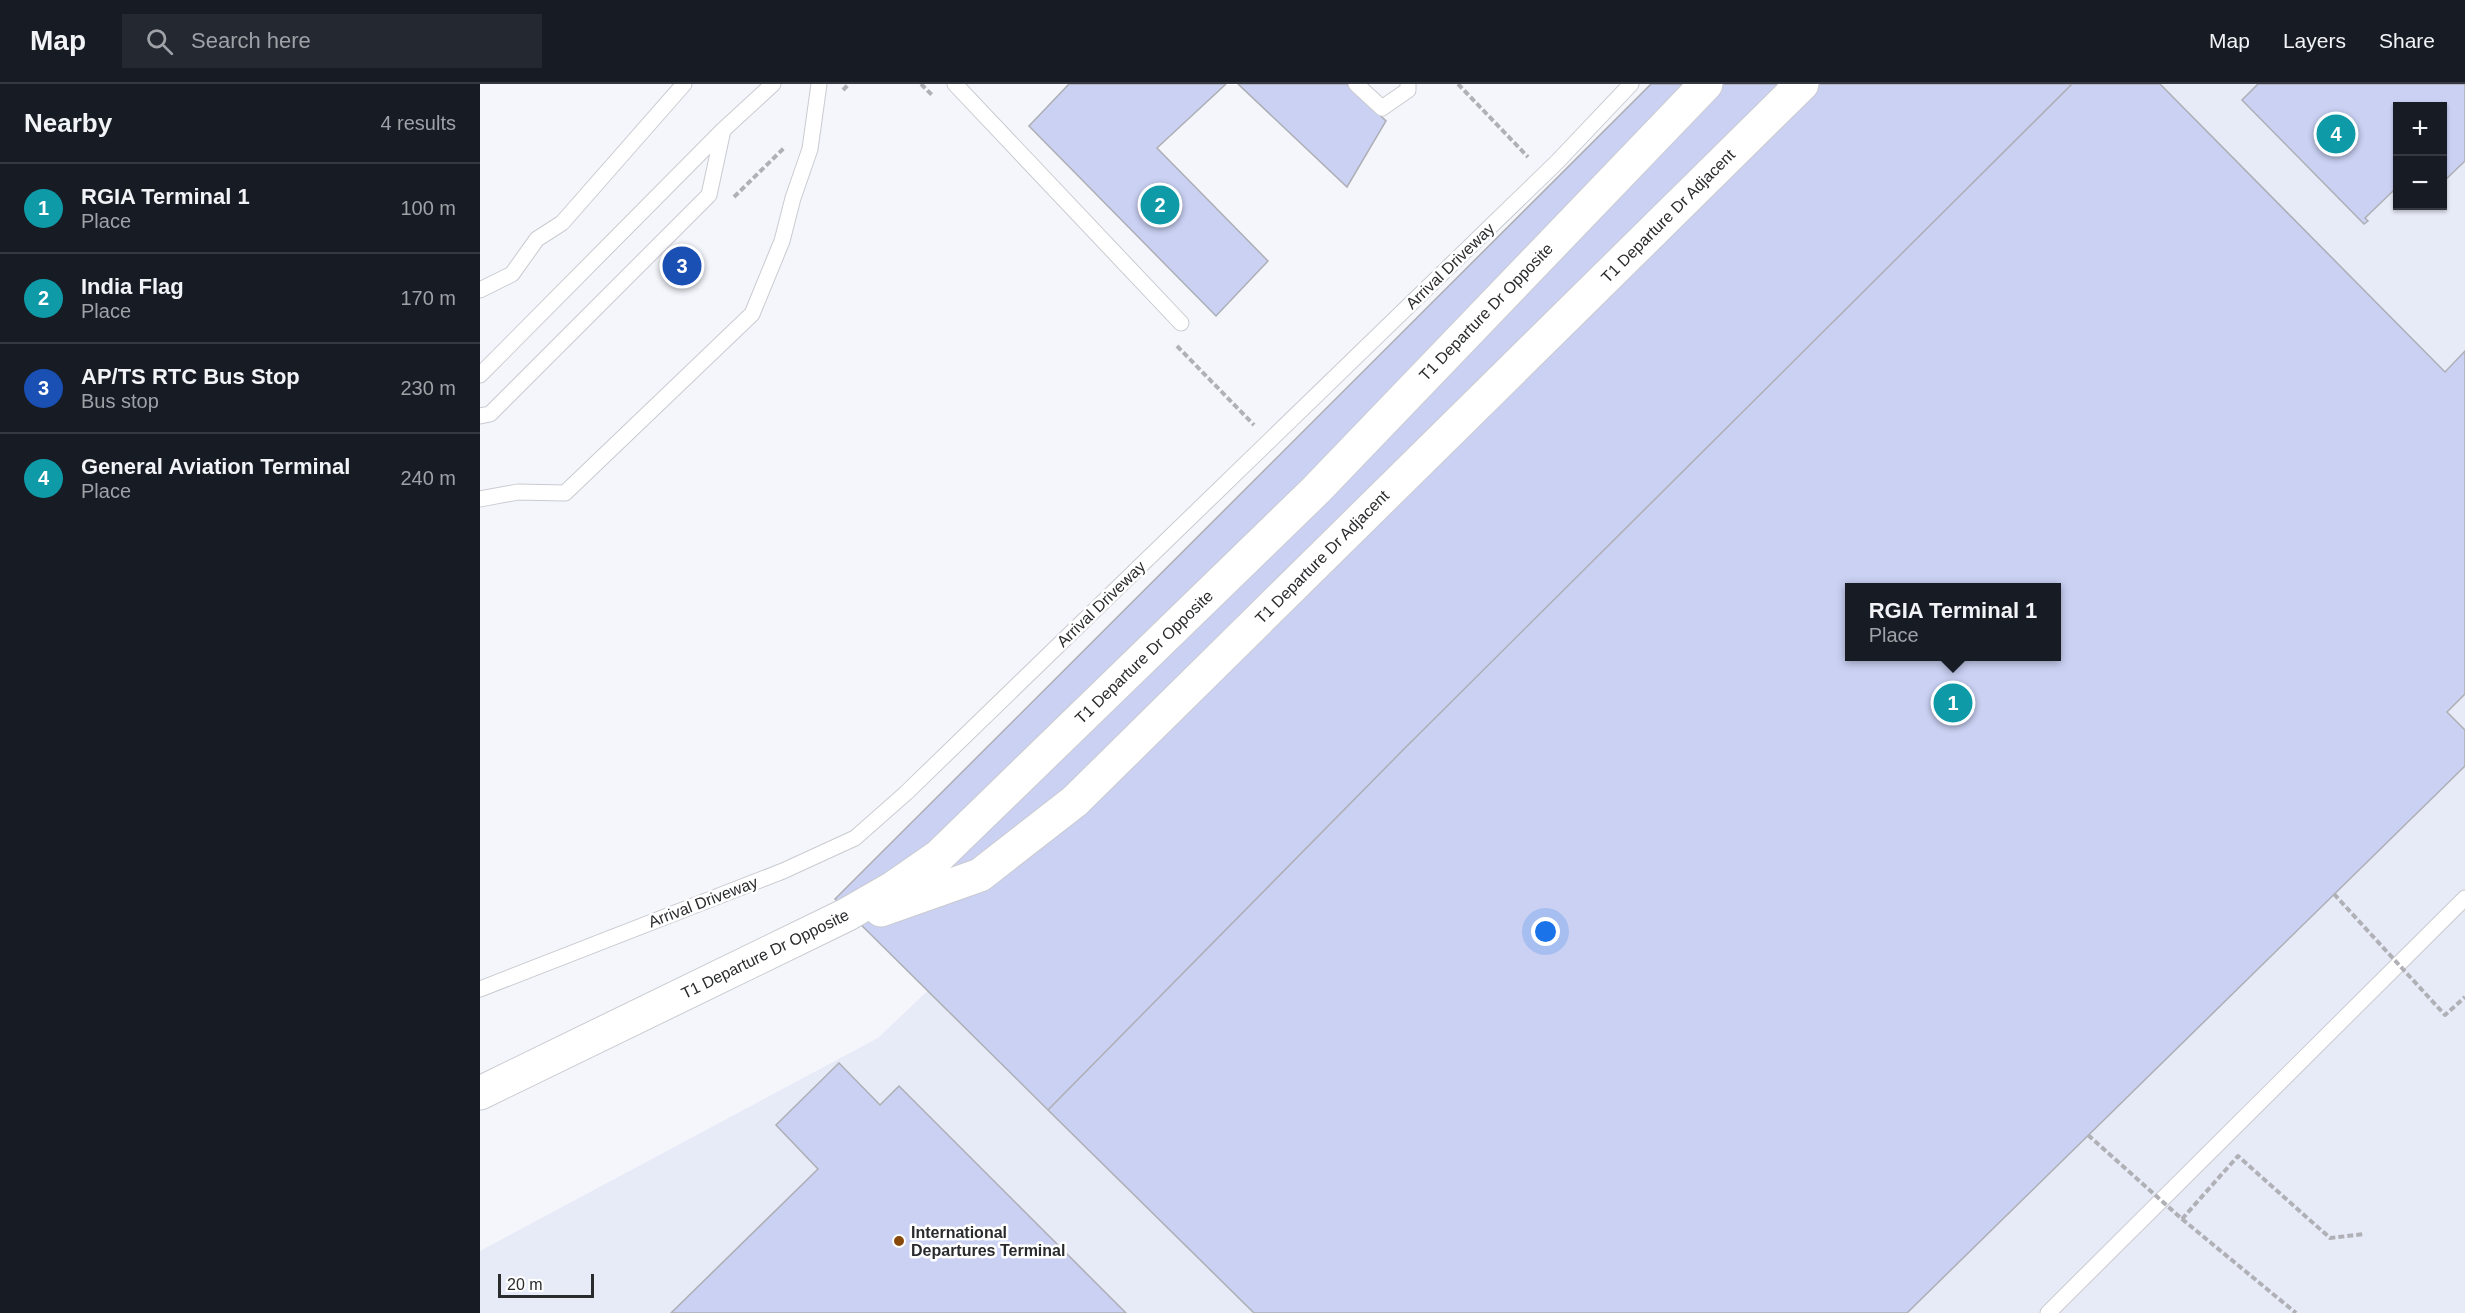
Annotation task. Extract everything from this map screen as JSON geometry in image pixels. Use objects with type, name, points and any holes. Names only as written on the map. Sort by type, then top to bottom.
[{"type":"street","name":"T1 Departure Dr Opposite","points":[[480,1093],[846,915],[893,888],[939,856],[1316,490],[1706,84]]},
{"type":"street","name":"T1 Departure Dr Adjacent","points":[[786,944],[980,875],[1075,801],[1802,84]]},
{"type":"lane","points":[[480,290],[512,274],[537,239],[562,223],[684,84]]},
{"type":"lane","points":[[480,375],[723,130],[773,84]]},
{"type":"lane","points":[[480,499],[518,492],[565,493],[752,314],[782,241],[793,198],[810,149],[819,84]]},
{"type":"lane","points":[[955,84],[1181,323]]},
{"type":"lane","points":[[1356,84],[1382,108],[1408,90],[1408,84]]},
{"type":"lane","name":"Arrival Driveway","points":[[480,988],[783,871],[855,838],[906,793],[1544,175],[1631,84]]},
{"type":"lane","points":[[480,416],[490,414],[709,195],[723,130]]},
{"type":"lane","points":[[2049,1313],[2465,898]]},
{"type":"path","points":[[1458,84],[1544,175]]},
{"type":"path","points":[[2334,894],[2445,1015],[2465,997]]},
{"type":"path","points":[[2088,1135],[2182,1219],[2296,1313]]},
{"type":"path","points":[[2182,1219],[2238,1156],[2330,1238],[2365,1234]]},
{"type":"shaded area","points":[[1844,84],[2465,84],[2465,1313],[480,1313],[480,1251],[878,1038],[1743,215]]},
{"type":"building","points":[[1069,84],[1226,84],[1157,148],[1268,261],[1216,316],[1029,126]]},
{"type":"building","points":[[1238,84],[1347,84],[1386,121],[1347,187]]},
{"type":"building","points":[[1651,84],[2072,84],[1402,751],[1048,1110],[835,899]]},
{"type":"building","points":[[2072,84],[2160,84],[2445,372],[2465,351],[2465,694],[2447,712],[2465,730],[2465,766],[1907,1313],[1254,1313],[1048,1110],[1402,751]]},
{"type":"building","points":[[2258,84],[2465,84],[2465,161],[2447,178],[2447,102],[2393,102],[2393,191],[2365,218],[2368,221],[2364,224],[2242,100]]},
{"type":"building","name":"International Departures Terminal","points":[[839,1063],[880,1105],[899,1086],[1126,1313],[671,1313],[818,1169],[776,1125]]},
{"type":"place","name":"General Aviation Terminal","points":[[2336,134]]},
{"type":"place","name":"India Flag","points":[[1160,205]]},
{"type":"place","name":"AP/TS RTC Bus Stop","points":[[682,266]]},
{"type":"place","name":"RGIA Terminal 1","points":[[1953,703]]},
{"type":"place","name":"International Departures Terminal","points":[[899,1241]]}]
